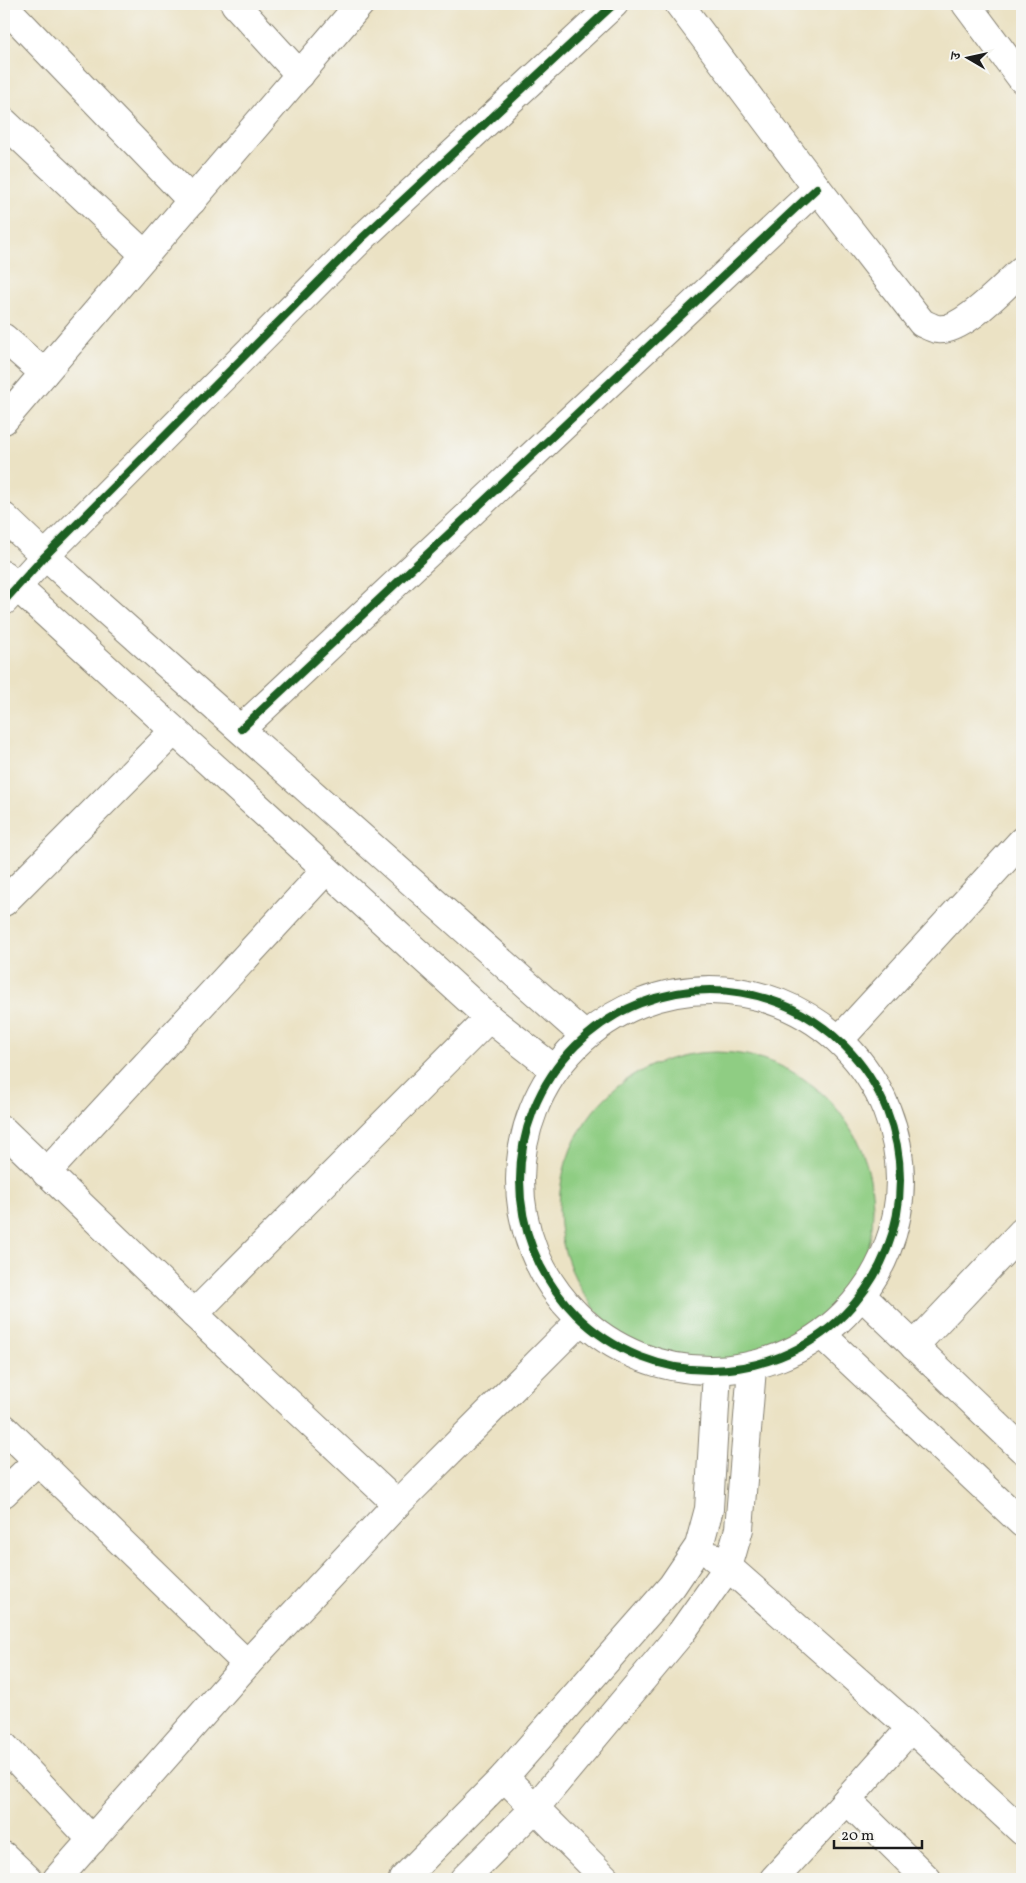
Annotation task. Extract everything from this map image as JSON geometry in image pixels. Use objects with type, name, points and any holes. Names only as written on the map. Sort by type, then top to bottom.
[{"type":"street","points":[[235,4],[300,75]]},
{"type":"street","points":[[4,420],[360,4]]},
{"type":"street","points":[[554,1069],[489,1018],[174,731],[8,587],[45,556],[362,238],[614,4]]},
{"type":"street","points":[[679,4],[817,188],[922,323],[938,329],[955,326],[970,317],[1022,270]]},
{"type":"street","points":[[966,4],[1022,80]]},
{"type":"street","points":[[4,6],[192,201]]},
{"type":"street","points":[[4,122],[145,256]]},
{"type":"street","points":[[241,729],[817,188]]},
{"type":"street","points":[[4,338],[44,373]]},
{"type":"street","points":[[4,517],[45,556],[585,1036]]},
{"type":"street","points":[[4,902],[174,731]]},
{"type":"street","points":[[840,1039],[1022,841]]},
{"type":"street","points":[[46,1173],[326,870]]},
{"type":"street","points":[[722,988],[785,1003],[840,1039],[875,1083],[896,1135],[900,1191],[889,1246],[862,1296],[822,1335],[792,1353],[752,1368],[717,1372],[667,1367],[620,1350],[580,1321],[545,1278],[525,1227],[519,1172],[529,1118],[554,1069],[574,1045],[585,1036],[598,1024],[657,995],[722,988]]},
{"type":"street","points":[[194,1314],[489,1018]]},
{"type":"street","points":[[4,1131],[194,1314],[397,1504]]},
{"type":"street","points":[[914,1346],[1022,1232]]},
{"type":"street","points":[[862,1296],[1022,1448]]},
{"type":"street","points":[[57,1879],[247,1664],[397,1504],[580,1321]]},
{"type":"street","points":[[822,1335],[1022,1523]]},
{"type":"street","points":[[464,1879],[534,1809],[681,1633],[728,1567],[739,1529],[752,1368]]},
{"type":"street","points":[[403,1879],[504,1777],[672,1586],[699,1546],[709,1509],[717,1372]]},
{"type":"street","points":[[4,1428],[247,1664]]},
{"type":"street","points":[[4,1493],[37,1461]]},
{"type":"street","points":[[699,1546],[728,1567],[911,1728],[1022,1831]]},
{"type":"street","points":[[774,1879],[848,1800],[911,1728]]},
{"type":"street","points":[[4,1746],[92,1840]]},
{"type":"street","points":[[504,1777],[606,1879]]},
{"type":"street","points":[[848,1800],[927,1879]]},
{"type":"street","points":[[4,1856],[28,1879]]},
{"type":"green space","points":[[701,1052],[731,1052],[762,1058],[790,1070],[816,1087],[838,1109],[855,1135],[867,1163],[873,1194],[873,1224],[867,1255],[855,1283],[838,1309],[816,1331],[790,1348],[762,1360],[731,1366],[701,1366],[670,1360],[642,1348],[616,1331],[594,1309],[577,1283],[565,1255],[559,1224],[559,1194],[565,1163],[577,1135],[594,1109],[616,1087],[642,1070],[670,1058]]},
{"type":"cycle path","points":[[4,601],[45,556],[362,238],[614,4]]},
{"type":"cycle path","points":[[241,729],[817,188]]},
{"type":"cycle path","points":[[710,990],[747,993],[783,1004],[816,1022],[845,1045],[868,1074],[886,1107],[897,1143],[900,1180],[897,1217],[886,1253],[868,1286],[845,1315],[816,1338],[783,1356],[747,1367],[710,1370],[673,1367],[637,1356],[604,1338],[575,1315],[552,1286],[534,1253],[523,1217],[520,1180],[523,1143],[534,1107],[552,1074],[575,1045],[604,1022],[637,1004],[673,993],[710,990]]}]
